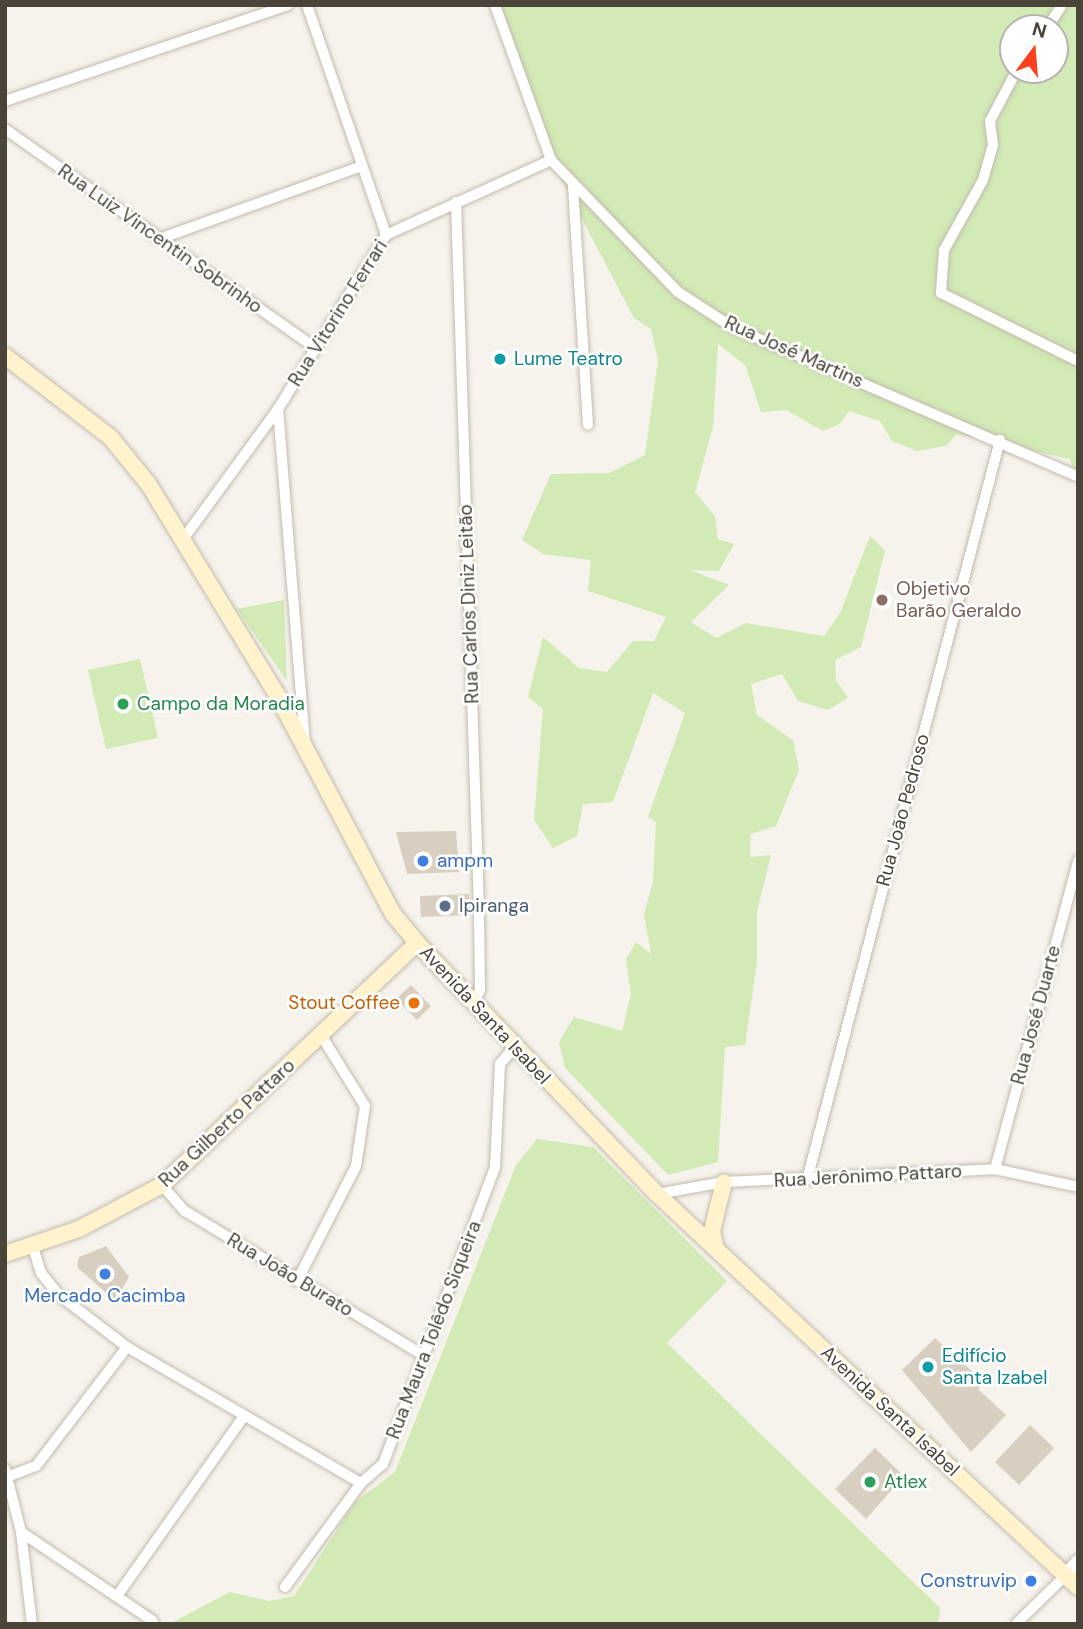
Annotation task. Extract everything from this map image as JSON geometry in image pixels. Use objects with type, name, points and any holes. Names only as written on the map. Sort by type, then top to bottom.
[{"type":"main road","name":"Avenida Santa Isabel","points":[[5,356],[111,438],[184,538],[305,748],[393,914],[417,943],[473,1005],[657,1194],[1072,1581]]},
{"type":"main road","name":"Rua Gilberto Pattaro","points":[[5,1254],[33,1247],[162,1185],[417,943]]},
{"type":"main road","points":[[716,1249],[712,1231],[724,1182]]},
{"type":"street","points":[[5,101],[288,5]]},
{"type":"street","points":[[307,5],[359,167],[386,235]]},
{"type":"street","name":"Rua José Martins","points":[[495,5],[551,160],[573,186],[678,292],[732,327],[1000,440],[1078,477]]},
{"type":"street","points":[[1010,84],[990,121],[993,145],[983,180],[944,250],[941,293],[1078,361]]},
{"type":"street","name":"Rua Luiz Vincentin Sobrinho","points":[[5,129],[315,348]]},
{"type":"street","name":"Rua Vitorino Ferrari","points":[[184,538],[278,409],[386,235],[551,160]]},
{"type":"street","points":[[159,239],[359,167]]},
{"type":"street","points":[[573,186],[588,425]]},
{"type":"street","name":"Rua Carlos Diniz Leitão","points":[[456,202],[479,902],[480,990],[473,1005]]},
{"type":"street","points":[[278,409],[305,748]]},
{"type":"street","name":"Rua João Pedroso","points":[[807,1180],[1000,440]]},
{"type":"street","name":"Rua José Duarte","points":[[995,1169],[1078,861]]},
{"type":"street","points":[[298,1281],[356,1166],[365,1106],[321,1035]]},
{"type":"street","name":"Rua Maura Tolêdo Siqueira","points":[[285,1587],[361,1483],[383,1464],[495,1167],[500,1064],[515,1047]]},
{"type":"street","name":"Rua Jerônimo Pattaro","points":[[657,1194],[724,1182],[995,1169],[1078,1188]]},
{"type":"street","name":"Rua João Burato","points":[[162,1185],[185,1211],[425,1356]]},
{"type":"street","points":[[33,1247],[41,1273],[60,1295],[127,1347],[242,1419],[361,1483]]},
{"type":"street","points":[[32,1624],[21,1532],[6,1473],[36,1466],[127,1347]]},
{"type":"street","points":[[117,1596],[242,1419]]},
{"type":"street","points":[[21,1532],[153,1621]]},
{"type":"street","points":[[1016,1624],[1072,1581],[1078,1563]]},
{"type":"green space","points":[[496,5],[1078,5],[1078,486],[1070,459],[957,434],[946,446],[917,451],[892,441],[880,421],[849,411],[840,424],[823,431],[786,410],[761,412],[745,365],[718,344],[713,427],[695,492],[715,516],[718,539],[734,544],[719,571],[690,570],[729,585],[691,622],[716,638],[746,623],[824,636],[840,613],[870,536],[885,550],[861,647],[835,660],[836,680],[848,698],[828,710],[798,701],[782,674],[751,684],[757,715],[793,740],[799,770],[776,826],[751,834],[750,857],[771,855],[757,911],[757,962],[745,1045],[725,1047],[718,1162],[668,1175],[565,1068],[559,1042],[574,1017],[622,1031],[631,994],[626,959],[636,942],[651,954],[644,914],[653,882],[656,822],[648,817],[685,713],[653,693],[613,802],[583,804],[577,836],[553,848],[534,820],[543,709],[528,697],[543,637],[579,668],[607,672],[633,641],[654,641],[666,617],[588,591],[591,560],[543,554],[522,540],[551,474],[609,473],[645,455],[658,360],[651,329],[634,318],[551,160]]},
{"type":"green space","points":[[284,600],[287,681],[237,609]]},
{"type":"green space","name":"Campo da Moradia","points":[[140,659],[158,738],[106,749],[88,670]]},
{"type":"green space","points":[[537,1139],[593,1147],[727,1281],[667,1343],[940,1608],[938,1624],[169,1624],[230,1592],[269,1601],[294,1596],[355,1502],[395,1472],[516,1165]]},
{"type":"building","points":[[456,831],[459,872],[407,874],[396,832]]},
{"type":"building","name":"Ipiranga","points":[[469,894],[470,915],[421,917],[420,896]]},
{"type":"building","name":"Stout Coffee","points":[[411,985],[431,1006],[417,1020],[396,999]]},
{"type":"building","name":"Mercado Cacimba","points":[[106,1246],[129,1277],[115,1301],[77,1267],[79,1257]]},
{"type":"building","points":[[935,1338],[984,1382],[978,1389],[1006,1415],[971,1452],[902,1370]]},
{"type":"building","points":[[1030,1425],[1054,1448],[1019,1485],[995,1462]]},
{"type":"building","name":"Atlex","points":[[875,1448],[904,1476],[866,1519],[835,1489]]},
{"type":"place","name":"Lume Teatro","points":[[500,359]]},
{"type":"place","name":"Objetivo Barão Geraldo","points":[[882,600]]},
{"type":"place","name":"Campo da Moradia","points":[[123,704]]},
{"type":"place","name":"ampm","points":[[423,861]]},
{"type":"place","name":"Ipiranga","points":[[445,906]]},
{"type":"place","name":"Stout Coffee","points":[[414,1003]]},
{"type":"place","name":"Mercado Cacimba","points":[[105,1274]]},
{"type":"place","name":"Edifício Santa Izabel","points":[[928,1367]]},
{"type":"place","name":"Atlex","points":[[870,1482]]},
{"type":"place","name":"Construvip","points":[[1031,1581]]}]
